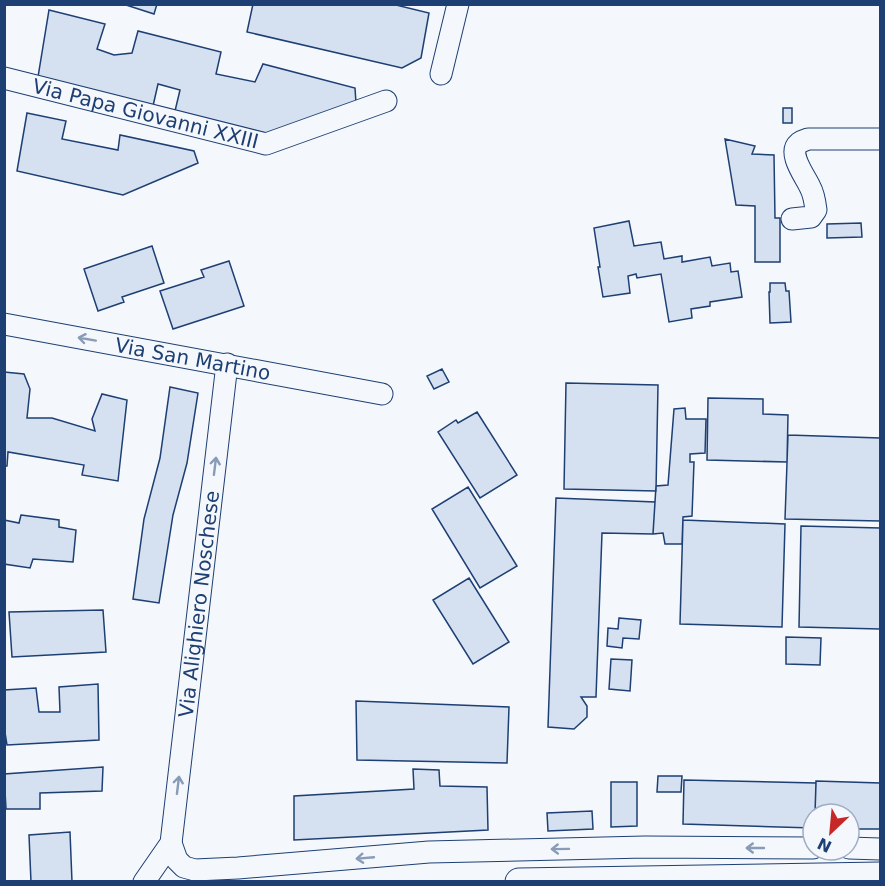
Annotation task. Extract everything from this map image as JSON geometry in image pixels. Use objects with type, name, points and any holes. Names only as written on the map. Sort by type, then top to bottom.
[{"type":"main road","points":[[519,882],[880,876]]},
{"type":"street","points":[[441,74],[458,4]]},
{"type":"street","name":"Via Papa Giovanni XXIII","points":[[4,78],[266,144],[386,101]]},
{"type":"street","points":[[792,219],[811,217],[816,210],[810,188],[795,160],[798,143],[808,139],[880,139]]},
{"type":"street","name":"Via San Martino","points":[[4,324],[382,394]]},
{"type":"street","name":"Via Alighiero Noschese","points":[[171,843],[227,364]]},
{"type":"street","points":[[171,843],[177,860],[184,867],[195,870],[429,852],[645,847],[801,848]]},
{"type":"street","points":[[144,882],[171,843]]},
{"type":"street","points":[[861,848],[880,849]]},
{"type":"building","points":[[123,4],[157,4],[154,14]]},
{"type":"building","points":[[253,4],[392,4],[429,13],[421,58],[402,68],[247,32]]},
{"type":"building","points":[[49,10],[105,24],[97,49],[114,55],[132,53],[138,31],[221,52],[216,74],[255,82],[263,64],[355,88],[356,103],[269,134],[175,111],[180,90],[158,84],[153,106],[38,77]]},
{"type":"building","points":[[783,108],[792,108],[792,123],[783,123]]},
{"type":"building","points":[[27,113],[66,121],[62,139],[118,150],[120,135],[194,151],[198,163],[123,195],[17,171]]},
{"type":"building","points":[[725,139],[755,146],[752,154],[774,155],[775,218],[780,218],[780,262],[755,262],[755,206],[736,205]]},
{"type":"building","points":[[629,221],[634,246],[661,242],[664,259],[682,256],[682,262],[710,257],[712,266],[730,263],[731,272],[738,271],[742,297],[710,302],[710,306],[691,309],[692,318],[669,322],[661,274],[637,278],[636,274],[628,276],[630,293],[603,297],[594,228]]},
{"type":"building","points":[[861,223],[862,237],[827,238],[827,224]]},
{"type":"building","points":[[152,246],[164,283],[122,297],[124,302],[98,311],[84,269]]},
{"type":"building","points":[[229,261],[244,306],[173,329],[160,291],[204,277],[201,270]]},
{"type":"building","points":[[770,283],[785,283],[786,291],[789,291],[791,322],[770,323]]},
{"type":"building","points":[[442,369],[449,382],[434,389],[427,376]]},
{"type":"building","points":[[4,372],[24,374],[30,389],[27,418],[52,418],[95,431],[92,419],[102,394],[127,400],[118,481],[82,475],[84,465],[8,452],[7,466],[4,466]]},
{"type":"building","points":[[566,383],[658,385],[656,491],[564,489]]},
{"type":"building","points":[[170,387],[198,393],[187,463],[173,515],[159,603],[133,599],[144,519],[160,458]]},
{"type":"building","points":[[708,398],[763,399],[763,414],[788,415],[787,462],[707,460]]},
{"type":"building","points":[[685,408],[686,419],[706,419],[705,453],[690,454],[690,462],[694,462],[692,516],[683,517],[682,544],[665,544],[663,533],[653,534],[656,486],[668,485],[674,409]]},
{"type":"building","points":[[477,412],[517,475],[480,498],[438,432],[456,420],[458,423]]},
{"type":"building","points":[[788,435],[880,438],[880,521],[785,519]]},
{"type":"building","points":[[468,487],[517,566],[480,588],[432,509]]},
{"type":"building","points":[[556,498],[655,502],[653,534],[602,533],[596,697],[581,697],[587,706],[587,717],[574,729],[548,727]]},
{"type":"building","points":[[21,515],[59,520],[59,527],[76,530],[73,562],[33,559],[30,568],[4,564],[4,520],[19,523]]},
{"type":"building","points":[[683,520],[785,524],[782,627],[680,624]]},
{"type":"building","points":[[801,526],[880,528],[880,629],[799,627]]},
{"type":"building","points":[[469,578],[509,642],[473,664],[433,600]]},
{"type":"building","points":[[103,610],[106,652],[12,657],[9,612]]},
{"type":"building","points":[[619,618],[641,620],[639,639],[623,638],[622,648],[607,646],[608,628],[618,629]]},
{"type":"building","points":[[786,637],[821,638],[820,665],[786,664]]},
{"type":"building","points":[[611,659],[632,660],[630,691],[609,689]]},
{"type":"building","points":[[98,684],[99,740],[7,745],[4,726],[4,690],[36,688],[39,712],[60,712],[59,687]]},
{"type":"building","points":[[356,701],[509,707],[507,763],[357,760]]},
{"type":"building","points":[[103,767],[102,791],[40,793],[40,809],[6,809],[4,774]]},
{"type":"building","points":[[413,769],[439,770],[440,786],[487,787],[488,830],[294,840],[294,796],[414,789]]},
{"type":"building","points":[[658,776],[682,776],[681,792],[657,792]]},
{"type":"building","points":[[684,780],[816,783],[815,802],[801,802],[801,828],[683,824]]},
{"type":"building","points":[[816,781],[880,783],[880,829],[861,829],[861,802],[815,802]]},
{"type":"building","points":[[611,782],[637,782],[637,826],[611,827]]},
{"type":"building","points":[[592,811],[593,829],[548,831],[547,813]]},
{"type":"building","points":[[70,832],[72,882],[31,882],[29,835]]}]
